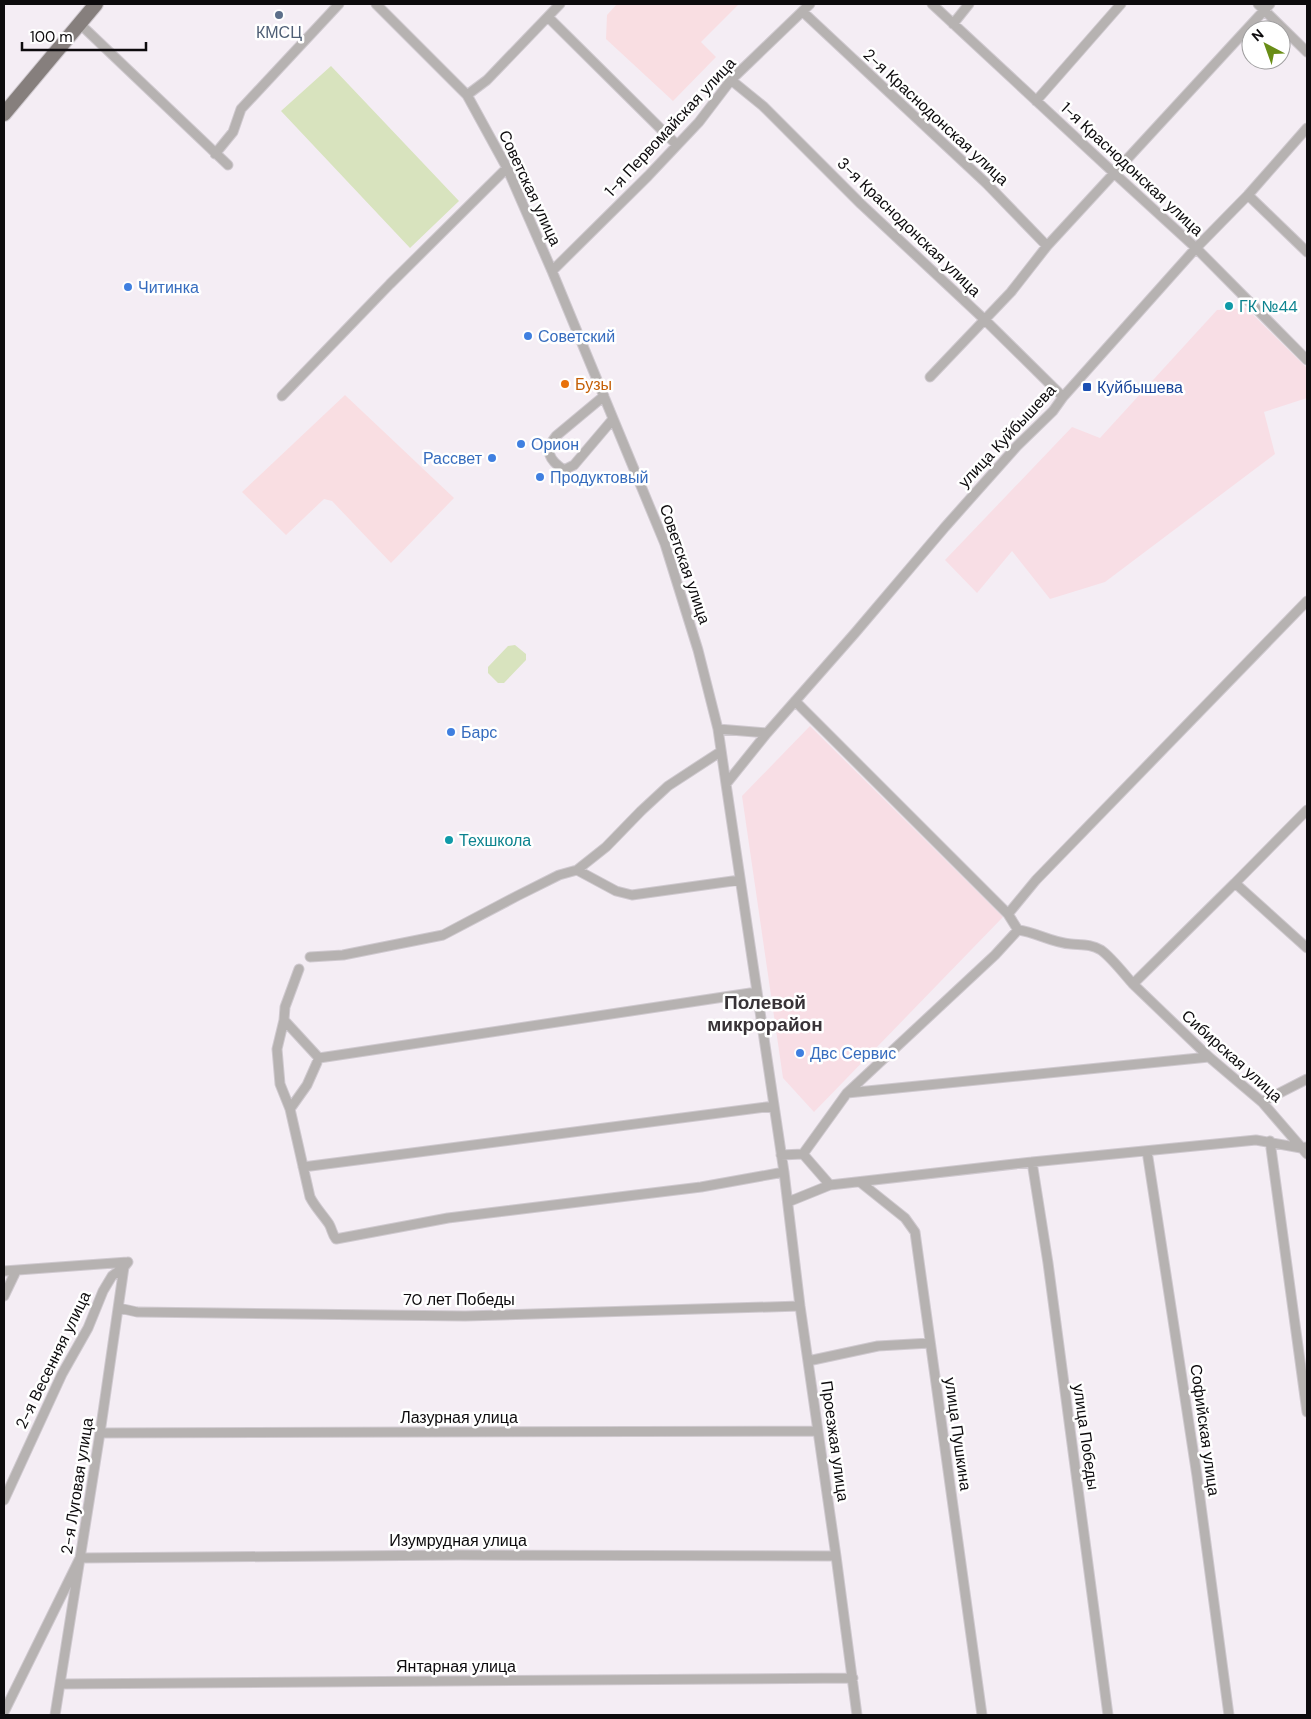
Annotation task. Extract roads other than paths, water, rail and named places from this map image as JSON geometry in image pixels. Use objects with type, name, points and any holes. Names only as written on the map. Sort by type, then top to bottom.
[{"type":"main road","points":[[4,114],[96,4]]},
{"type":"street","points":[[216,154],[233,132],[241,109],[339,4]]},
{"type":"street","name":"Советская улица","points":[[376,4],[467,95],[507,168],[552,271],[665,544],[698,650],[718,730],[784,1172]]},
{"type":"street","points":[[467,95],[487,80],[560,4]]},
{"type":"street","name":"1-я Первомайская улица","points":[[552,271],[699,122],[731,80],[810,4]]},
{"type":"street","name":"1-я Краснодонская улица","points":[[932,4],[1196,248],[1307,360]]},
{"type":"street","points":[[953,24],[969,4]]},
{"type":"street","points":[[1036,101],[1121,4]]},
{"type":"street","points":[[930,376],[1012,292],[1047,246],[1264,6],[1307,52]]},
{"type":"street","name":"2-я Краснодонская улица","points":[[803,12],[986,184],[1047,246]]},
{"type":"street","points":[[548,17],[677,145]]},
{"type":"street","points":[[79,23],[228,165]]},
{"type":"street","name":"3-я Краснодонская улица","points":[[731,80],[763,106],[861,204],[985,320],[1063,397]]},
{"type":"street","name":"улица Куйбышева","points":[[726,784],[767,733],[945,527],[1017,446],[1053,410],[1196,248],[1248,195],[1307,128]]},
{"type":"street","points":[[282,396],[507,168]]},
{"type":"street","points":[[1248,195],[1307,252]]},
{"type":"street","points":[[604,396],[556,436],[550,444],[550,455],[554,463],[564,470],[574,465],[613,419]]},
{"type":"street","points":[[1008,914],[1036,880],[1307,601]]},
{"type":"street","points":[[796,701],[1008,914],[1018,930],[995,955],[847,1093],[803,1154]]},
{"type":"street","points":[[718,730],[767,733]]},
{"type":"street","points":[[310,957],[343,955],[443,936],[559,875],[577,870],[606,847],[668,786],[720,752]]},
{"type":"street","points":[[1133,984],[1307,810]]},
{"type":"street","points":[[577,870],[616,891],[632,895],[740,880]]},
{"type":"street","points":[[1235,883],[1307,948]]},
{"type":"street","name":"Сибирская улица","points":[[1018,930],[1027,931],[1054,942],[1087,944],[1102,951],[1133,984],[1209,1057],[1262,1102],[1305,1150]]},
{"type":"street","points":[[300,969],[285,1007],[277,1049],[280,1084],[290,1109],[310,1197],[314,1206],[329,1224],[336,1239],[448,1218],[701,1187],[784,1172]]},
{"type":"street","points":[[319,1058],[757,992]]},
{"type":"street","points":[[284,1020],[319,1058]]},
{"type":"street","points":[[847,1093],[1209,1057]]},
{"type":"street","points":[[290,1109],[307,1085],[319,1058]]},
{"type":"street","points":[[1262,1102],[1307,1079]]},
{"type":"street","points":[[303,1167],[774,1106]]},
{"type":"street","points":[[788,1202],[830,1185],[1147,1150],[1256,1140],[1270,1141],[1305,1150]]},
{"type":"street","points":[[1270,1141],[1307,1412]]},
{"type":"street","name":"Софийская улица","points":[[1147,1150],[1197,1476],[1229,1715]]},
{"type":"street","points":[[781,1155],[803,1154]]},
{"type":"street","points":[[803,1154],[830,1185]]},
{"type":"street","name":"улица Победы","points":[[1032,1162],[1048,1263],[1108,1715]]},
{"type":"street","name":"Проезжая улица","points":[[784,1172],[800,1306],[857,1715]]},
{"type":"street","name":"улица Пушкина","points":[[860,1182],[905,1218],[915,1232],[982,1715]]},
{"type":"street","points":[[4,1271],[126,1264]]},
{"type":"street","name":"2-я Луговая улица","points":[[55,1715],[126,1264]]},
{"type":"street","name":"2-я Весенняя улица","points":[[4,1500],[62,1374],[88,1328],[103,1291],[112,1276],[126,1264]]},
{"type":"street","points":[[4,1296],[16,1271]]},
{"type":"street","name":"70 лет Победы","points":[[119,1308],[138,1312],[464,1316],[800,1306]]},
{"type":"street","points":[[808,1360],[878,1346],[930,1343]]},
{"type":"street","name":"Лазурная улица","points":[[100,1433],[818,1431]]},
{"type":"street","name":"Изумрудная улица","points":[[80,1558],[460,1554],[836,1556]]},
{"type":"street","points":[[4,1712],[80,1558]]},
{"type":"street","name":"Янтарная улица","points":[[60,1684],[853,1678]]},
{"type":"place","name":"КМСЦ","points":[[279,15]]},
{"type":"place","name":"Читинка","points":[[128,287]]},
{"type":"place","name":"ГК №44","points":[[1229,306]]},
{"type":"place","name":"Советский","points":[[528,336]]},
{"type":"place","name":"Бузы","points":[[565,384]]},
{"type":"place","name":"Куйбышева","points":[[1087,387]]},
{"type":"place","name":"Орион","points":[[521,444]]},
{"type":"place","name":"Рассвет","points":[[492,458]]},
{"type":"place","name":"Продуктовый","points":[[540,477]]},
{"type":"place","name":"Барс","points":[[451,732]]},
{"type":"place","name":"Техшкола","points":[[449,840]]},
{"type":"place","name":"Двс Сервис","points":[[800,1053]]},
{"type":"district","name":"Полевой микрорайон","points":[[765,1013]]}]
